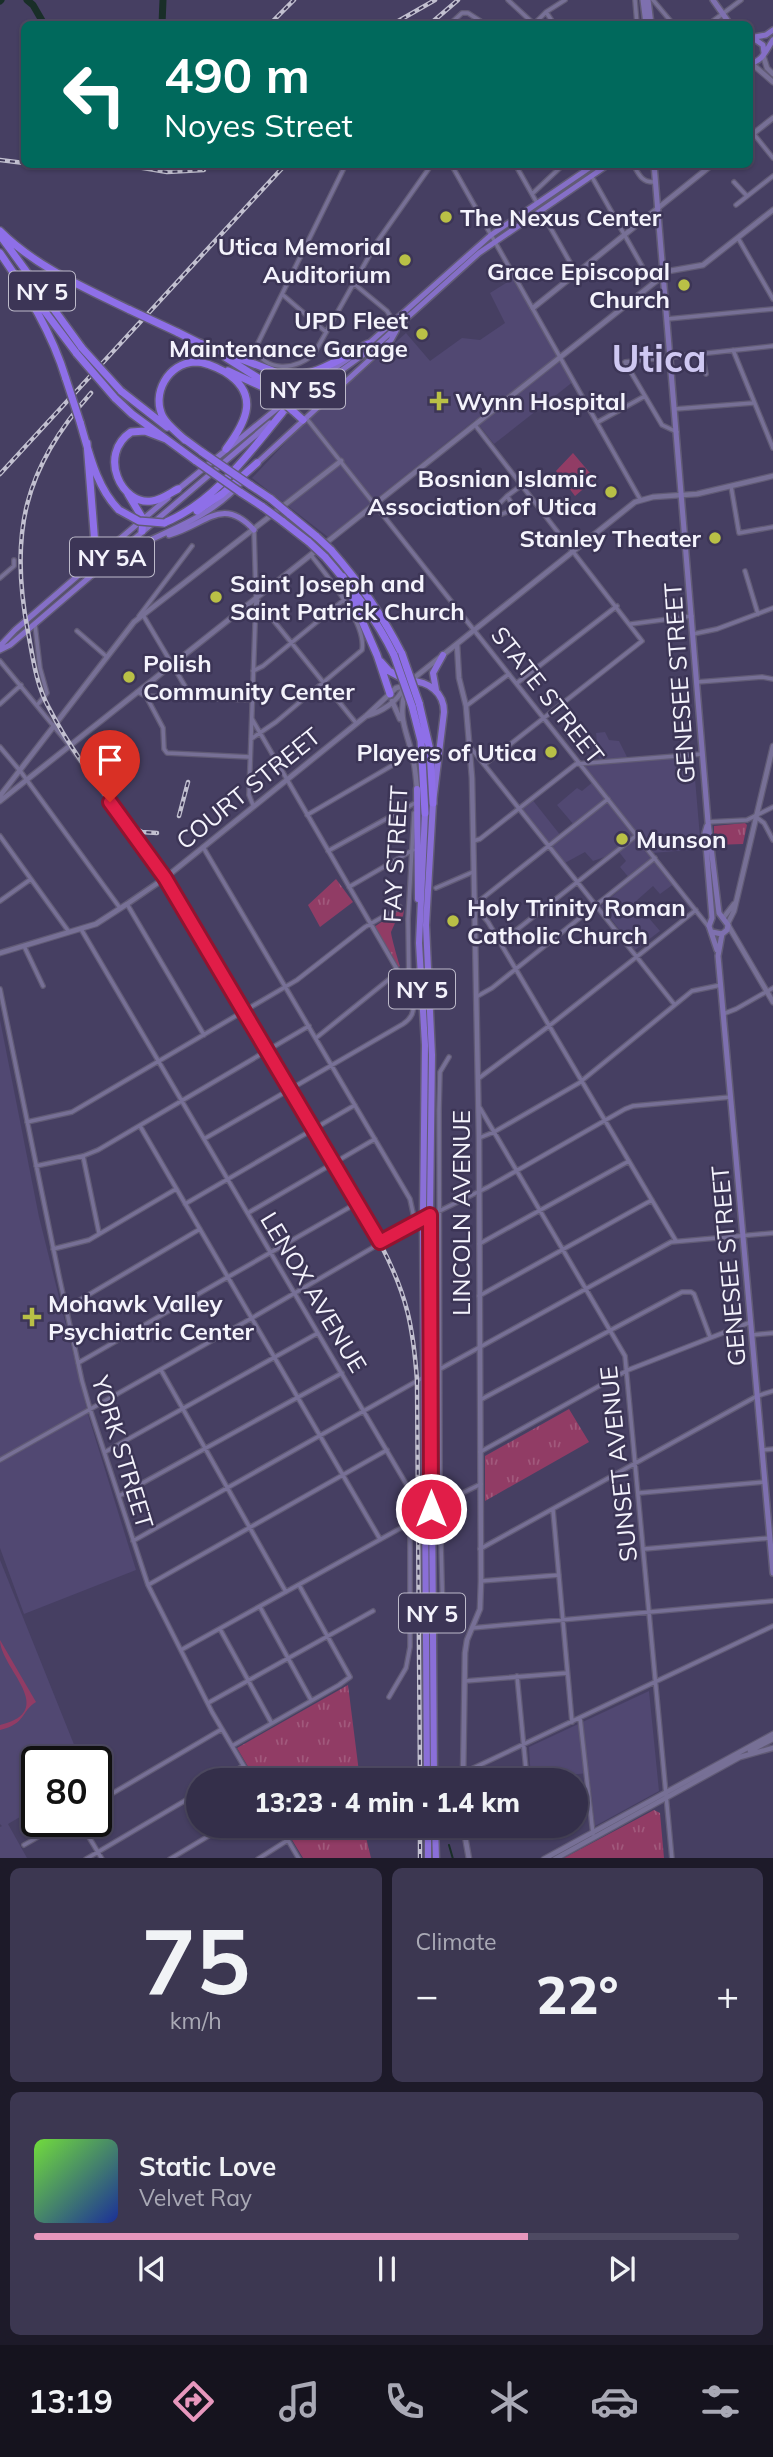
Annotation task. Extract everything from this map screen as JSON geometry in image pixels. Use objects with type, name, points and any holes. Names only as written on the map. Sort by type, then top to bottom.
[{"type":"highway","points":[[0,233],[56,273],[240,366],[304,419]]},
{"type":"highway","name":"NY 5","points":[[0,233],[80,351]]},
{"type":"highway","points":[[0,252],[42,320],[60,358],[99,479],[106,494],[119,510],[139,520],[164,523],[184,518],[216,498],[257,463]]},
{"type":"highway","name":"NY 5","points":[[0,252],[118,395],[166,439],[196,461],[282,521],[331,550],[366,592],[387,624],[430,750],[433,803],[426,925],[432,1055],[427,1217]]},
{"type":"highway","points":[[197,342],[283,375],[293,376],[310,374],[368,344]]},
{"type":"highway","points":[[185,440],[162,414],[159,395],[171,373],[186,364],[197,362],[253,380],[280,397]]},
{"type":"highway","points":[[217,368],[240,383],[247,397],[243,423],[226,449]]},
{"type":"highway","name":"NY 5","points":[[118,395],[289,514],[374,617],[398,655]]},
{"type":"highway","points":[[164,523],[192,509],[218,487],[282,413]]},
{"type":"highway","points":[[142,531],[143,519],[114,465],[115,452],[120,442],[131,432],[140,430],[166,439]]},
{"type":"highway","points":[[80,573],[95,545],[87,443]]},
{"type":"highway","points":[[126,489],[133,496],[148,502],[178,489]]},
{"type":"highway","points":[[343,577],[377,655],[390,694]]},
{"type":"highway","points":[[377,655],[389,671],[407,684],[424,682],[436,691]]},
{"type":"highway","points":[[433,803],[444,705],[436,691],[433,673],[443,655]]},
{"type":"highway","name":"NY 5","points":[[415,705],[421,740],[425,813],[419,943],[425,1045],[427,1217],[427,1768]]},
{"type":"highway","points":[[417,789],[419,943]]},
{"type":"highway","name":"NY 5","points":[[427,1376],[434,1768]]},
{"type":"highway","points":[[428,1838],[428,1858]]},
{"type":"highway","points":[[435,1838],[436,1858]]},
{"type":"main road","points":[[641,0],[648,21]]},
{"type":"main road","points":[[713,0],[730,21]]},
{"type":"main road","points":[[753,38],[766,35],[773,30]]},
{"type":"main road","points":[[753,39],[761,42],[763,54]]},
{"type":"main road","points":[[753,62],[759,61],[773,40]]},
{"type":"main road","name":"NY 5S","points":[[224,464],[282,413],[355,362],[493,238],[537,203],[574,179],[582,168]]},
{"type":"main road","points":[[575,188],[583,168]]},
{"type":"main road","name":"NY 5S","points":[[493,238],[541,211],[604,168]]},
{"type":"main road","name":"GENESEE STREET","points":[[653,168],[708,822],[718,905],[723,917]]},
{"type":"main road","points":[[98,568],[137,545],[188,524],[226,498],[257,463],[391,340],[396,325]]},
{"type":"main road","name":"NY 5S","points":[[214,458],[290,398],[396,325]]},
{"type":"main road","name":"NY 5A","points":[[0,648],[15,630],[214,458]]},
{"type":"main road","name":"NY 5A","points":[[0,648],[10,645],[224,464]]},
{"type":"main road","points":[[159,536],[182,531],[224,512],[241,516],[254,530]]},
{"type":"main road","name":"GENESEE STREET","points":[[708,822],[705,832],[711,930],[718,956],[721,985],[765,1482],[770,1502],[773,1573]]},
{"type":"main road","points":[[711,919],[723,917],[728,924]]},
{"type":"main road","name":"GENESEE STREET","points":[[718,956],[728,924]]},
{"type":"main road","points":[[711,930],[723,934]]},
{"type":"street","points":[[508,0],[531,21]]},
{"type":"street","points":[[537,21],[565,0]]},
{"type":"street","points":[[638,21],[641,0]]},
{"type":"street","points":[[653,0],[670,21]]},
{"type":"street","points":[[714,21],[741,0]]},
{"type":"street","points":[[546,12],[552,21]]},
{"type":"street","points":[[453,21],[460,13],[468,13],[480,21]]},
{"type":"street","points":[[763,54],[767,68],[773,74]]},
{"type":"street","points":[[753,65],[773,82]]},
{"type":"street","points":[[753,133],[773,118]]},
{"type":"street","points":[[753,137],[773,158]]},
{"type":"street","points":[[343,168],[256,349],[261,357],[281,367],[294,366],[310,357],[376,242],[429,168]]},
{"type":"street","points":[[453,168],[640,499],[682,495],[773,476]]},
{"type":"street","points":[[517,168],[537,203]]},
{"type":"street","points":[[532,194],[560,168]]},
{"type":"street","points":[[635,168],[642,180],[647,183],[655,182]]},
{"type":"street","points":[[533,308],[708,168]]},
{"type":"street","points":[[736,205],[773,176]]},
{"type":"street","points":[[592,177],[642,266]]},
{"type":"street","points":[[734,182],[747,197]]},
{"type":"street","points":[[0,798],[27,780],[669,271],[703,265],[773,210]]},
{"type":"street","points":[[541,211],[576,275]]},
{"type":"street","points":[[738,238],[773,299]]},
{"type":"street","points":[[353,283],[380,305],[396,325]]},
{"type":"street","points":[[283,295],[326,331]]},
{"type":"street","points":[[667,319],[773,309]]},
{"type":"street","points":[[677,432],[662,425],[625,362],[773,346]]},
{"type":"street","points":[[733,350],[773,448]]},
{"type":"street","points":[[702,353],[706,374]]},
{"type":"street","points":[[597,422],[645,396]]},
{"type":"street","points":[[675,409],[754,402]]},
{"type":"street","name":"STATE STREET","points":[[304,419],[341,461],[711,930]]},
{"type":"street","points":[[475,425],[642,641],[485,764]]},
{"type":"street","points":[[134,622],[341,461]]},
{"type":"street","points":[[507,496],[512,503],[512,510],[502,514],[495,508],[507,496],[522,485]]},
{"type":"street","points":[[731,486],[739,533],[773,527]]},
{"type":"street","name":"COURT STREET","points":[[0,953],[96,923],[165,878],[390,694],[407,684],[640,499]]},
{"type":"street","points":[[253,805],[248,794],[256,598],[254,530]]},
{"type":"street","points":[[0,798],[192,545]]},
{"type":"street","points":[[251,739],[324,684],[362,650],[363,640],[345,599],[310,555]]},
{"type":"street","points":[[0,579],[14,566],[15,560]]},
{"type":"street","points":[[745,571],[758,614]]},
{"type":"street","points":[[256,598],[356,723]]},
{"type":"street","points":[[253,671],[345,599]]},
{"type":"street","points":[[517,684],[617,606]]},
{"type":"street","points":[[693,634],[717,629],[773,608]]},
{"type":"street","points":[[143,615],[192,698]]},
{"type":"street","points":[[631,624],[692,616]]},
{"type":"street","points":[[35,623],[47,694],[37,705]]},
{"type":"street","points":[[77,631],[107,657]]},
{"type":"street","name":"LINCOLN AVENUE","points":[[457,644],[459,678],[466,706],[471,748],[474,841],[481,1484],[480,1609],[464,1653],[463,1768]]},
{"type":"street","points":[[0,661],[70,746],[165,878],[380,1242]]},
{"type":"street","points":[[466,706],[509,674]]},
{"type":"street","points":[[697,682],[773,678]]},
{"type":"street","name":"COURT STREET","points":[[366,716],[392,703],[407,684]]},
{"type":"street","name":"FAY STREET","points":[[402,722],[407,684]]},
{"type":"street","points":[[0,704],[20,685]]},
{"type":"street","points":[[137,692],[146,696],[252,700]]},
{"type":"street","name":"FAY STREET","points":[[331,1065],[411,1019],[414,1012],[409,990],[408,919],[417,789],[411,750],[390,694]]},
{"type":"street","points":[[146,696],[163,729],[164,750],[167,752],[250,757]]},
{"type":"street","points":[[252,719],[409,990]]},
{"type":"street","points":[[773,746],[728,924],[770,990],[773,1002]]},
{"type":"street","points":[[0,747],[120,909]]},
{"type":"street","points":[[471,748],[674,1004]]},
{"type":"street","points":[[307,815],[393,765],[411,750]]},
{"type":"street","points":[[474,841],[570,767],[580,763],[702,754]]},
{"type":"street","points":[[608,799],[474,905],[500,943],[676,1241]]},
{"type":"street","points":[[328,851],[415,803]]},
{"type":"street","points":[[708,822],[733,822],[756,817],[773,807]]},
{"type":"street","points":[[756,817],[764,823],[773,840]]},
{"type":"street","points":[[500,943],[637,835]]},
{"type":"street","points":[[0,836],[69,932]]},
{"type":"street","points":[[203,847],[411,1199],[415,1223]]},
{"type":"street","points":[[349,887],[412,850]]},
{"type":"street","points":[[476,997],[655,858]]},
{"type":"street","points":[[436,888],[473,872]]},
{"type":"street","points":[[0,901],[31,879]]},
{"type":"street","points":[[723,917],[734,903]]},
{"type":"street","points":[[127,904],[204,1035]]},
{"type":"street","points":[[27,1122],[72,1112],[285,987],[370,924],[400,907]]},
{"type":"street","points":[[478,1079],[695,911]]},
{"type":"street","points":[[701,918],[711,919]]},
{"type":"street","name":"LENOX AVENUE","points":[[81,929],[408,1487],[409,1657],[399,1683],[389,1697]]},
{"type":"street","points":[[723,934],[728,934],[741,945]]},
{"type":"street","points":[[24,946],[43,986]]},
{"type":"street","points":[[316,1038],[398,972]]},
{"type":"street","points":[[479,1138],[494,1132],[581,1080],[694,990],[721,985]]},
{"type":"street","name":"YORK STREET","points":[[0,989],[65,1306],[90,1409],[148,1585],[243,1766]]},
{"type":"street","points":[[723,1014],[770,990]]},
{"type":"street","points":[[36,1166],[83,1156],[309,1026]]},
{"type":"street","points":[[443,1620],[440,1504],[440,1072],[449,1057]]},
{"type":"street","points":[[204,1139],[331,1065]]},
{"type":"street","points":[[0,1460],[252,1318],[380,1242],[479,1192],[633,1106],[731,1097]]},
{"type":"street","points":[[185,1204],[355,1105]]},
{"type":"street","name":"SUNSET AVENUE","points":[[478,1106],[623,1349],[628,1370],[672,1858]]},
{"type":"street","points":[[139,1126],[380,1539]]},
{"type":"street","points":[[248,1213],[375,1139]]},
{"type":"street","points":[[83,1156],[100,1233]]},
{"type":"street","points":[[479,1244],[629,1161]]},
{"type":"street","points":[[53,1249],[82,1243],[176,1189]]},
{"type":"street","points":[[479,1297],[652,1200]]},
{"type":"street","points":[[78,1363],[229,1279],[357,1203]]},
{"type":"street","points":[[65,1306],[200,1229]]},
{"type":"street","points":[[133,1541],[364,1410],[676,1241],[773,1233]]},
{"type":"street","points":[[480,1400],[682,1292],[691,1292],[710,1338]]},
{"type":"street","points":[[480,1452],[628,1370],[751,1322]]},
{"type":"street","points":[[105,1452],[318,1333]]},
{"type":"street","points":[[752,1335],[773,1333]]},
{"type":"street","points":[[160,1370],[286,1592]]},
{"type":"street","points":[[120,1496],[342,1373]]},
{"type":"street","points":[[480,1549],[757,1396],[773,1391]]},
{"type":"street","points":[[762,1450],[773,1449]]},
{"type":"street","points":[[148,1585],[388,1450]]},
{"type":"street","points":[[639,1493],[765,1482]]},
{"type":"street","points":[[440,1504],[481,1484]]},
{"type":"street","points":[[553,1510],[572,1721]]},
{"type":"street","points":[[181,1650],[410,1523]]},
{"type":"street","points":[[644,1549],[770,1538]]},
{"type":"street","points":[[481,1581],[559,1575]]},
{"type":"street","points":[[232,1746],[349,1679],[349,1674],[299,1585]]},
{"type":"street","points":[[472,1628],[773,1601]]},
{"type":"street","points":[[260,1607],[312,1700]]},
{"type":"street","points":[[208,1703],[373,1611]]},
{"type":"street","points":[[474,1768],[773,1626]]},
{"type":"street","points":[[220,1629],[271,1722]]},
{"type":"street","points":[[464,1681],[568,1673]]},
{"type":"street","points":[[517,1676],[526,1768]]},
{"type":"street","points":[[580,1717],[593,1834]]},
{"type":"street","points":[[112,1794],[222,1730]]},
{"type":"street","points":[[544,1858],[773,1736]]},
{"type":"street","points":[[666,1794],[740,1757],[773,1736]]},
{"type":"street","points":[[740,1757],[773,1748]]},
{"type":"street","points":[[86,1858],[186,1800]]},
{"type":"street","points":[[555,1858],[593,1834]]},
{"type":"street","points":[[24,1844],[37,1837]]},
{"type":"street","points":[[89,1837],[102,1858]]},
{"type":"street","points":[[170,1858],[205,1838]]},
{"type":"street","points":[[465,1838],[469,1858]]},
{"type":"street","points":[[258,1858],[288,1840],[299,1858]]},
{"type":"shaded area","name":"Wynn Hospital","points":[[514,278],[574,381],[494,444],[475,420],[328,537],[252,478],[302,425],[406,333],[430,361],[462,338],[480,340],[505,323],[490,293]]},
{"type":"shaded area","name":"Munson","points":[[605,732],[609,740],[619,741],[628,759],[693,755],[701,849],[652,853],[675,883],[660,894],[653,886],[635,902],[660,931],[635,950],[601,906],[631,880],[620,867],[626,861],[619,852],[593,861],[585,852],[563,864],[519,807],[531,798],[561,836],[574,825],[557,805],[577,788],[582,791],[594,781],[580,763],[599,762],[596,733]]},
{"type":"shaded area","name":"Mohawk Valley Psychiatric Center","points":[[0,1020],[39,1217],[89,1418],[136,1570],[24,1614],[0,1548]]},
{"type":"shaded area","points":[[0,1560],[75,1746],[21,1746],[21,1816],[8,1824],[27,1858],[0,1858]]},
{"type":"shaded area","points":[[649,1691],[659,1791],[595,1826],[588,1768],[530,1768],[529,1747]]},
{"type":"green space","points":[[573,453],[595,479],[575,496],[556,471]]},
{"type":"green space","points":[[747,825],[743,844],[714,845],[714,826]]},
{"type":"green space","points":[[336,879],[353,902],[320,927],[308,905]]},
{"type":"green space","points":[[401,909],[404,910],[403,916],[395,923],[391,932],[400,966],[398,968],[374,927]]},
{"type":"green space","points":[[569,1409],[589,1442],[485,1501],[485,1456]]},
{"type":"green space","points":[[0,1640],[36,1702],[19,1721],[0,1730],[0,1725],[17,1718],[25,1710],[26,1699],[2,1651]]},
{"type":"green space","points":[[348,1685],[358,1768],[249,1768],[237,1748]]},
{"type":"green space","points":[[654,1810],[660,1813],[664,1858],[564,1858]]},
{"type":"green space","points":[[291,1838],[366,1838],[371,1858],[303,1858]]},
{"type":"waterway","points":[[27,0],[42,21]]},
{"type":"waterway","points":[[162,21],[163,0]]},
{"type":"waterway","points":[[449,1845],[453,1858]]},
{"type":"railway","points":[[273,21],[294,0]]},
{"type":"railway","points":[[398,21],[435,0]]},
{"type":"railway","points":[[434,21],[458,0]]},
{"type":"railway","points":[[0,160],[21,163]]},
{"type":"railway","points":[[143,168],[167,172],[204,170]]},
{"type":"railway","points":[[0,474],[282,168]]},
{"type":"railway","points":[[91,393],[50,448],[27,504],[20,564],[28,632],[36,671],[45,699],[77,756],[173,892],[382,1247],[403,1296],[411,1327],[417,1380],[420,1768]]},
{"type":"railway","points":[[179,816],[188,782]]},
{"type":"railway","points":[[128,825],[142,832],[157,833]]},
{"type":"railway","points":[[420,1838],[420,1858]]},
{"type":"place","name":"The Nexus Center","points":[[446,217]]},
{"type":"place","name":"Utica Memorial Auditorium","points":[[405,260]]},
{"type":"place","name":"Grace Episcopal Church","points":[[684,285]]},
{"type":"place","name":"UPD Fleet Maintenance Garage","points":[[422,334]]},
{"type":"place","name":"Wynn Hospital","points":[[439,401]]},
{"type":"place","name":"Bosnian Islamic Association of Utica","points":[[611,492]]},
{"type":"place","name":"Stanley Theater","points":[[715,538]]},
{"type":"place","name":"Saint Joseph and Saint Patrick Church","points":[[216,597]]},
{"type":"place","name":"Polish Community Center","points":[[129,677]]},
{"type":"place","name":"Players of Utica","points":[[551,752]]},
{"type":"place","name":"Munson","points":[[622,839]]},
{"type":"place","name":"Holy Trinity Roman Catholic Church","points":[[453,921]]},
{"type":"place","name":"Mohawk Valley Psychiatric Center","points":[[32,1317]]},
{"type":"district","name":"Utica","points":[[659,358]]},
{"type":"route","points":[[110,802],[165,878],[380,1242],[430,1215],[431,1509]]}]
